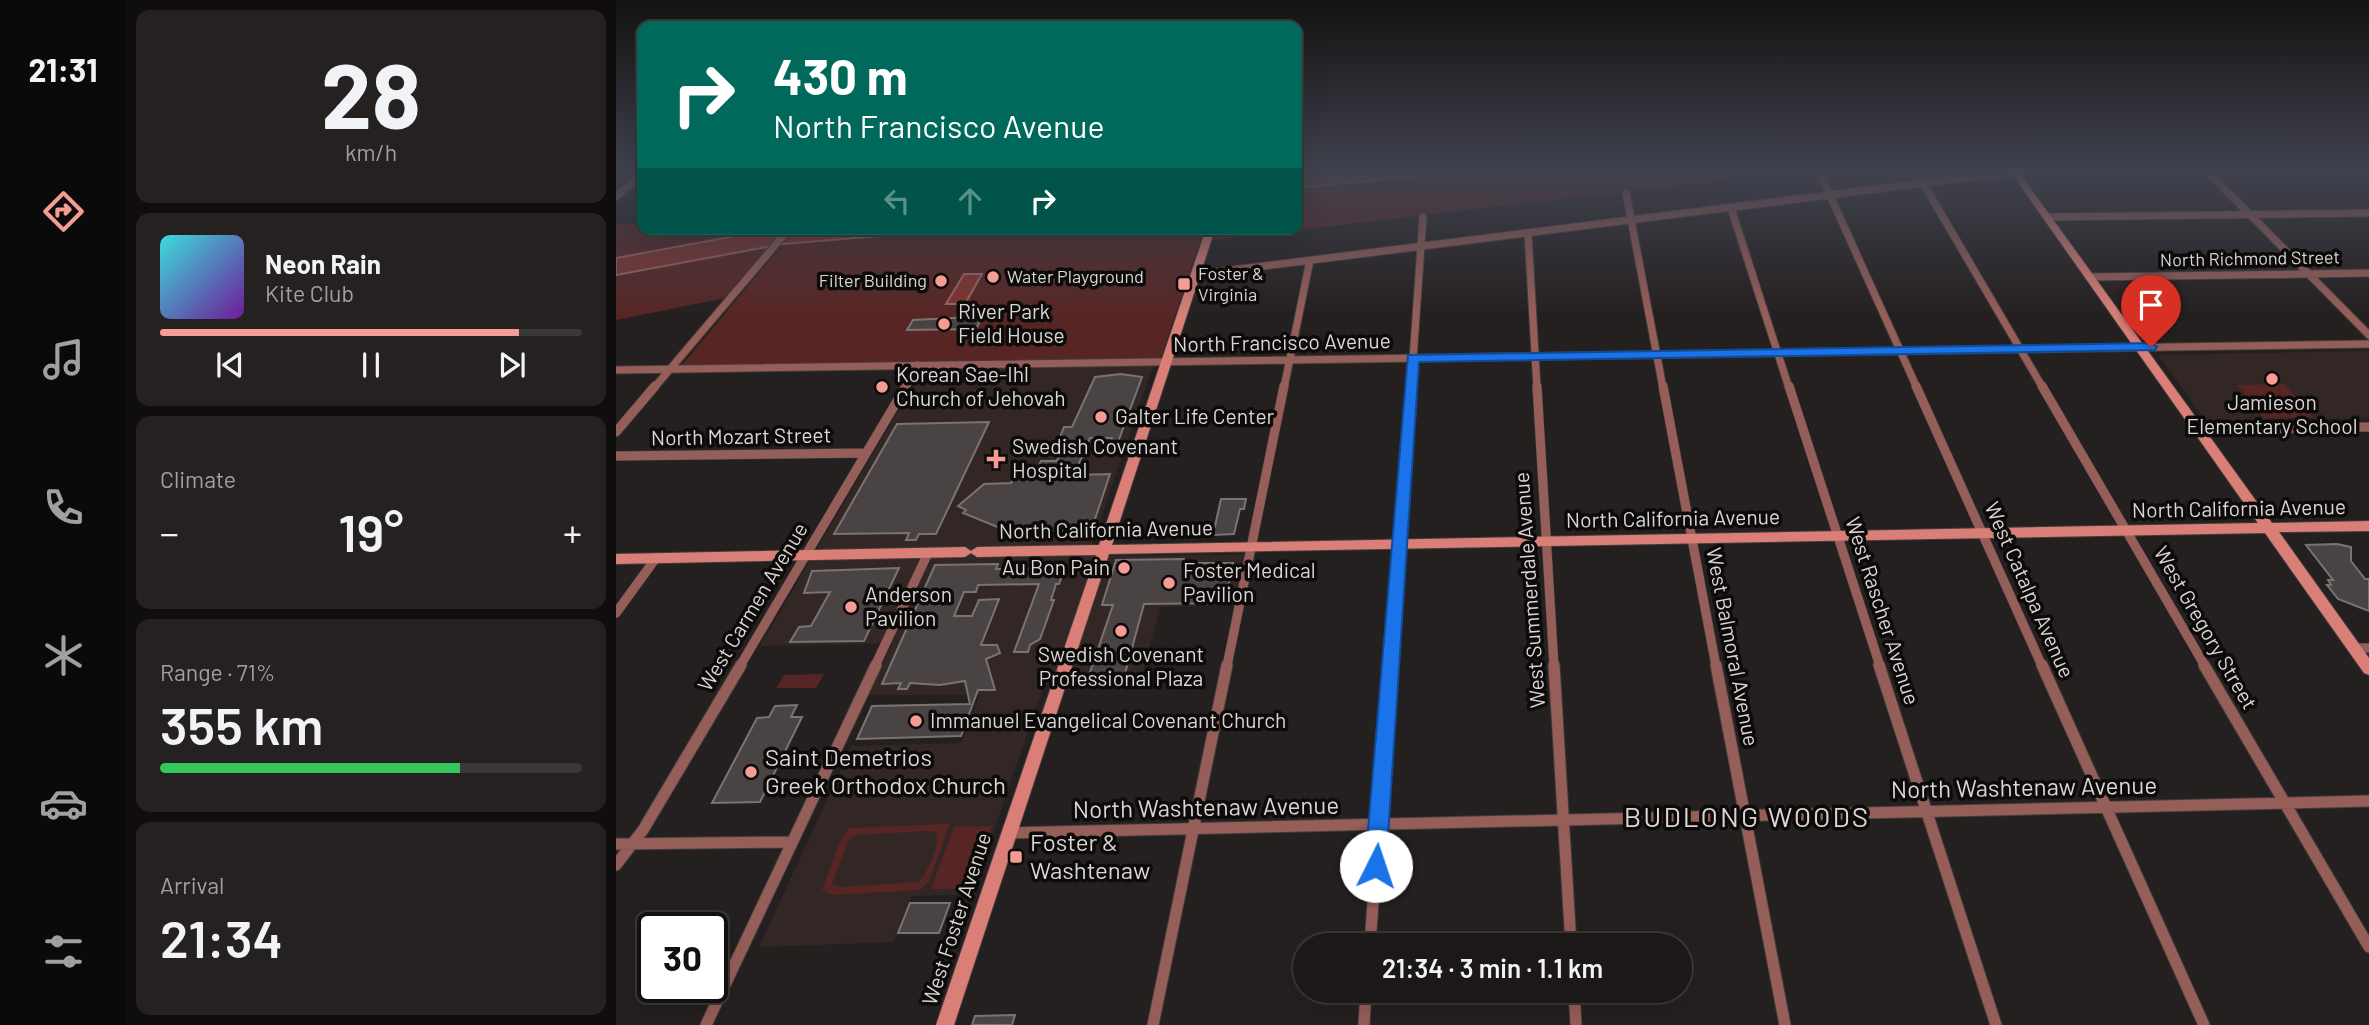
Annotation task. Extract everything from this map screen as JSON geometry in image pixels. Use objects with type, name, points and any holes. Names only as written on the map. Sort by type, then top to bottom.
[{"type":"main road","points":[[2048,219],[2267,527],[2361,648],[2369,669]]},
{"type":"main road","name":"West Foster Avenue","points":[[945,1025],[1209,235]]},
{"type":"main road","name":"North California Avenue","points":[[616,559],[2369,526]]},
{"type":"street","points":[[1371,933],[1423,219]]},
{"type":"street","points":[[1217,272],[1641,219]]},
{"type":"street","name":"West Rascher Avenue","points":[[1735,219],[1996,1025]]},
{"type":"street","name":"West Catalpa Avenue","points":[[1840,219],[2204,1025]]},
{"type":"street","name":"West Gregory Street","points":[[1943,219],[2369,947]]},
{"type":"street","points":[[2256,219],[2369,335]]},
{"type":"street","name":"West Balmoral Avenue","points":[[1631,220],[1785,1025]]},
{"type":"street","name":"West Summerdale Avenue","points":[[1528,233],[1570,933]]},
{"type":"street","points":[[616,432],[784,235]]},
{"type":"street","points":[[1153,1025],[1310,260]]},
{"type":"street","name":"North Richmond Street","points":[[2089,277],[2369,273]]},
{"type":"street","name":"North Francisco Avenue","points":[[616,370],[2369,344]]},
{"type":"street","name":"West Carmen Avenue","points":[[616,865],[631,845],[806,556],[918,365]]},
{"type":"street","points":[[2198,430],[2369,427]]},
{"type":"street","name":"North Mozart Street","points":[[616,456],[866,453]]},
{"type":"street","points":[[706,1025],[928,553]]},
{"type":"street","points":[[616,613],[656,558]]},
{"type":"street","name":"North Washtenaw Avenue","points":[[1009,833],[2369,801]]},
{"type":"street","points":[[616,844],[792,842]]},
{"type":"street","points":[[1364,1025],[1365,1003]]},
{"type":"street","points":[[1575,1003],[1576,1025]]},
{"type":"shaded area","points":[[1302,219],[1393,219],[1302,230]]},
{"type":"shaded area","points":[[637,223],[637,235],[741,235],[616,258],[616,225]]},
{"type":"shaded area","points":[[741,235],[891,235],[783,244],[616,275],[616,258]]},
{"type":"shaded area","points":[[891,235],[1202,235],[1162,355],[1157,359],[682,365],[783,244]]},
{"type":"shaded area","points":[[1216,235],[1256,235],[1214,240]]},
{"type":"shaded area","points":[[768,247],[725,298],[616,320],[616,275]]},
{"type":"shaded area","points":[[964,274],[982,274],[965,304],[946,304]]},
{"type":"shaded area","name":"Jamieson Elementary School","points":[[2369,351],[2369,418],[2206,421],[2158,355]]},
{"type":"shaded area","name":"Swedish Covenant Hospital","points":[[1153,366],[1088,556],[1245,555],[1234,605],[1160,607],[1140,684],[1044,685],[972,894],[911,896],[893,942],[759,947],[852,746],[961,743],[980,695],[868,695],[892,643],[760,646],[923,369]]},
{"type":"shaded area","points":[[2284,384],[2313,417],[2264,418],[2237,385]]},
{"type":"shaded area","points":[[824,674],[816,688],[776,688],[784,675]]},
{"type":"shaded area","points":[[950,824],[929,881],[920,890],[832,895],[822,890],[842,837],[850,828]],"holes":[[[929,831],[936,833],[932,859],[918,882],[840,887],[832,884],[848,841],[855,835]]]},
{"type":"shaded area","points":[[992,826],[971,889],[931,889],[954,827]]},
{"type":"building","name":"River Park Field House","points":[[972,317],[981,319],[976,329],[907,330],[913,320]]},
{"type":"building","points":[[1121,374],[1142,377],[1117,445],[1109,445],[1112,438],[1090,438],[1077,468],[1080,468],[1077,475],[1110,474],[1091,531],[1028,531],[1022,537],[963,513],[966,510],[958,506],[984,484],[1011,483],[1014,477],[1024,476],[1027,469],[1038,468],[1041,461],[1057,461],[1067,437],[1060,437],[1064,427],[1072,427],[1095,377]]},
{"type":"building","name":"Swedish Covenant Hospital","points":[[989,422],[936,534],[919,534],[916,540],[906,540],[909,533],[834,534],[897,424]]},
{"type":"building","points":[[1221,499],[1246,499],[1244,509],[1240,509],[1234,534],[1213,535]]},
{"type":"building","points":[[2337,544],[2351,547],[2351,561],[2365,579],[2369,579],[2369,611],[2338,599],[2327,585],[2331,585],[2328,580],[2333,580],[2306,545]]},
{"type":"building","name":"Foster Medical Pavilion","points":[[1184,559],[1183,563],[1233,563],[1225,603],[1144,604],[1123,681],[1087,681],[1113,605],[1102,605],[1116,560]]},
{"type":"building","points":[[998,564],[996,569],[1065,568],[1059,584],[1056,584],[1051,600],[1054,600],[1040,639],[1030,645],[1028,652],[1014,652],[1039,584],[978,585],[976,592],[964,592],[954,616],[972,616],[979,600],[999,599],[981,645],[997,645],[1000,653],[986,659],[995,690],[978,690],[961,736],[857,739],[872,706],[970,704],[965,681],[940,685],[910,683],[907,689],[898,689],[901,683],[882,684],[935,565]]},
{"type":"building","name":"Anderson Pavilion","points":[[899,568],[864,641],[790,642],[799,627],[811,626],[830,592],[804,593],[812,571]]},
{"type":"building","name":"Saint Demetrios Greek Orthodox Church","points":[[797,705],[791,717],[802,717],[760,802],[712,803],[757,718],[769,717],[775,706]]},
{"type":"building","points":[[910,903],[950,903],[939,933],[898,933]]},
{"type":"building","points":[[1015,1015],[1012,1025],[972,1025],[975,1016]]},
{"type":"place","name":"Water Playground","points":[[993,277]]},
{"type":"place","name":"Filter Building","points":[[941,281]]},
{"type":"place","name":"Foster & Virginia","points":[[1184,284]]},
{"type":"place","name":"River Park Field House","points":[[944,324]]},
{"type":"place","name":"Jamieson Elementary School","points":[[2272,379]]},
{"type":"place","name":"Korean Sae-Ihl Church of Jehovah","points":[[882,387]]},
{"type":"place","name":"Galter Life Center","points":[[1101,417]]},
{"type":"place","name":"Swedish Covenant Hospital","points":[[996,459]]},
{"type":"place","name":"Au Bon Pain","points":[[1124,568]]},
{"type":"place","name":"Foster Medical Pavilion","points":[[1169,583]]},
{"type":"place","name":"Anderson Pavilion","points":[[851,607]]},
{"type":"place","name":"Swedish Covenant Professional Plaza","points":[[1121,631]]},
{"type":"place","name":"Immanuel Evangelical Covenant Church","points":[[916,721]]},
{"type":"place","name":"Saint Demetrios Greek Orthodox Church","points":[[751,772]]},
{"type":"place","name":"Foster & Washtenaw","points":[[1016,857]]},
{"type":"district","name":"BUDLONG WOODS","points":[[1747,817]]},
{"type":"route","points":[[1376,866],[1413,358],[2151,347]]}]
